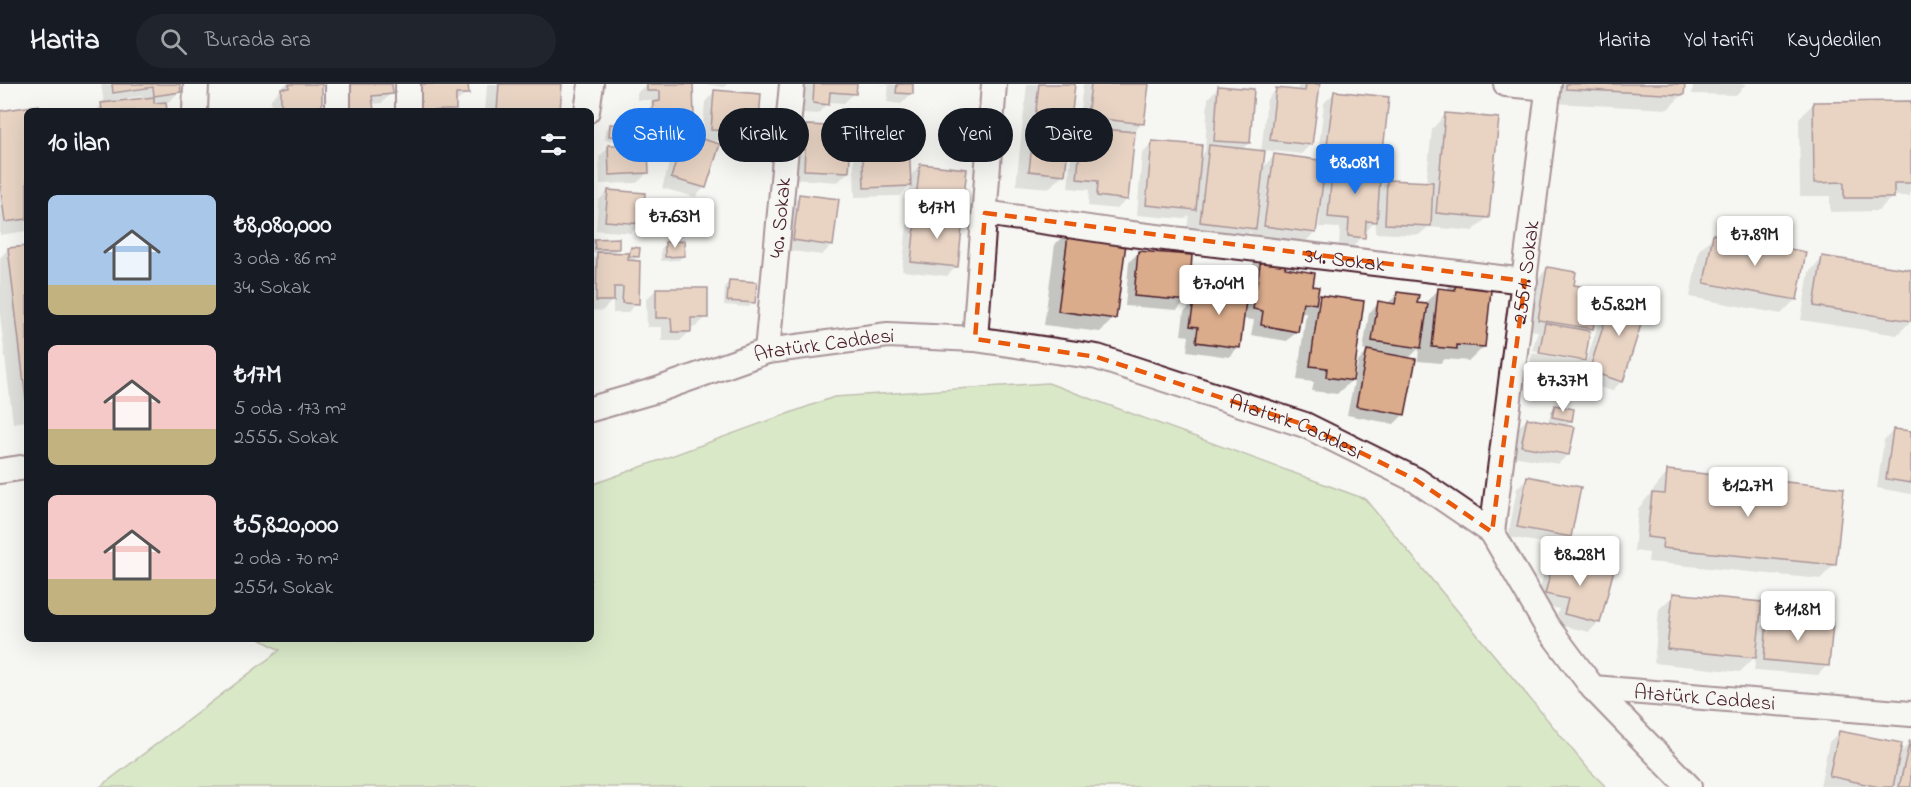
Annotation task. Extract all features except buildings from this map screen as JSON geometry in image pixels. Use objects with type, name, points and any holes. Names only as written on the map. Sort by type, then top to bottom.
[{"type":"street","points":[[195,108],[196,84]]},
{"type":"street","points":[[338,84],[338,108]]},
{"type":"street","points":[[408,84],[408,108]]},
{"type":"street","points":[[587,108],[591,84]]},
{"type":"street","name":"40. Sokak","points":[[767,351],[792,84]]},
{"type":"street","points":[[975,339],[994,84]]},
{"type":"street","points":[[1506,84],[1549,86]]},
{"type":"street","name":"2551. Sokak","points":[[1492,532],[1549,86]]},
{"type":"street","name":"34. Sokak","points":[[986,213],[1135,234],[1525,281]]},
{"type":"street","name":"Atatürk Caddesi","points":[[594,408],[657,390],[767,351],[888,335],[975,339],[1097,357],[1305,425],[1416,480],[1492,532],[1546,624],[1593,688],[1911,714]]},
{"type":"street","points":[[0,471],[24,467]]},
{"type":"street","points":[[1593,688],[1689,787]]},
{"type":"highlighted area","points":[[985,213],[1525,281],[1492,532],[1416,480],[1305,425],[1097,357],[975,339]]},
{"type":"green space","points":[[1048,383],[1365,499],[1589,770],[1606,787],[100,787],[280,650],[265,642],[594,642],[594,484],[834,397]]}]
